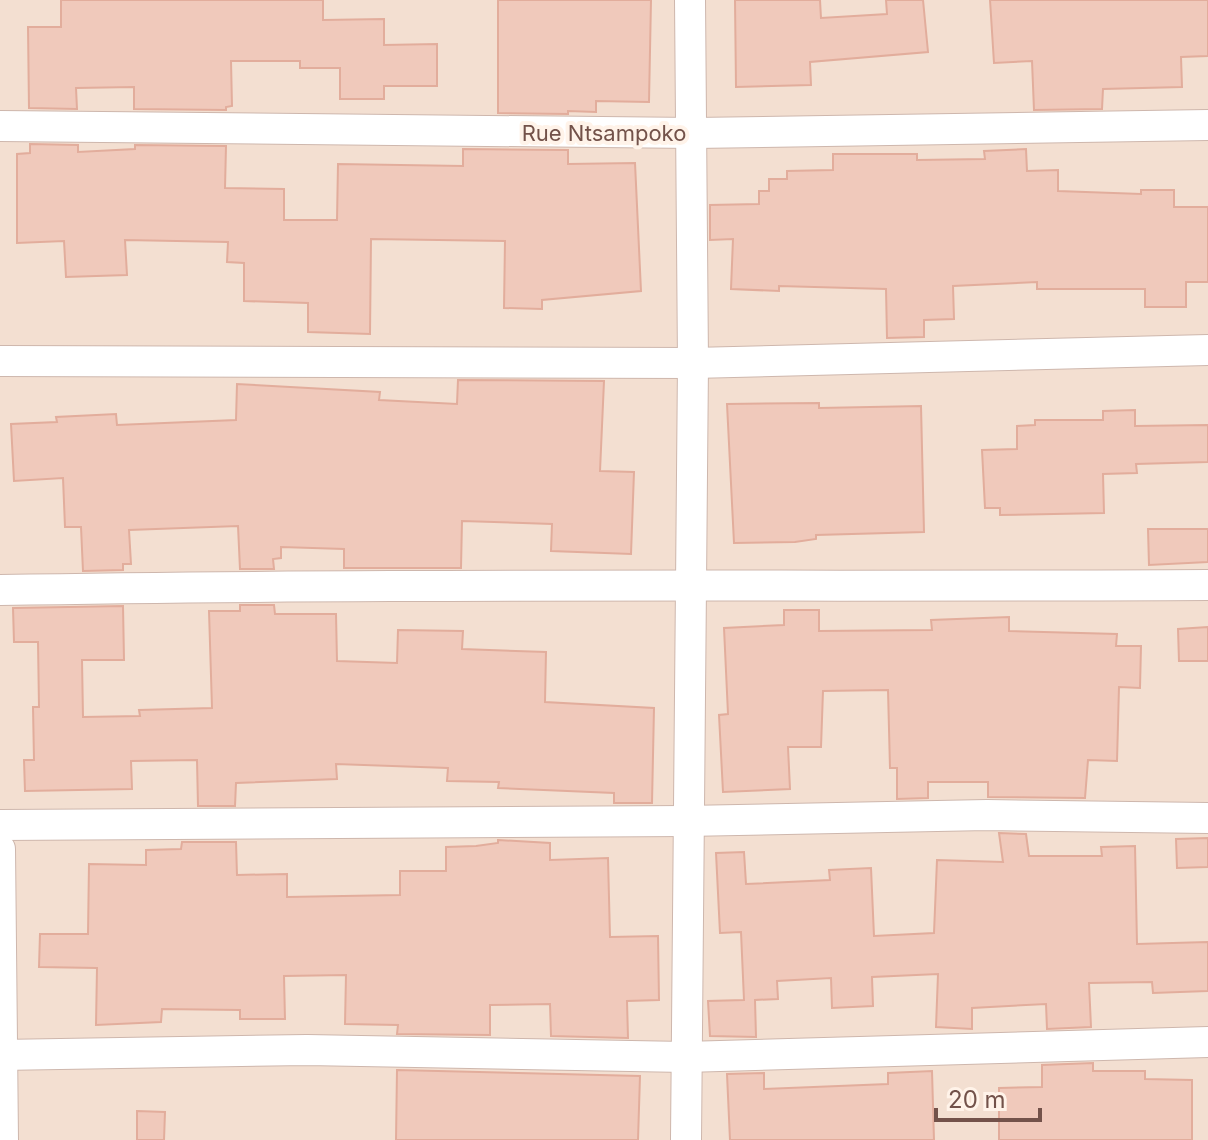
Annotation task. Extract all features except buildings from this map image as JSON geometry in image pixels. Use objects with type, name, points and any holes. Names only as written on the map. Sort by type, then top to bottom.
[{"type":"street","points":[[686,1140],[686,821],[694,133],[690,0]]},
{"type":"street","name":"Rue Ntsampoko","points":[[0,126],[694,133],[1208,125]]},
{"type":"street","points":[[0,361],[693,363],[1208,350]]},
{"type":"street","points":[[0,590],[349,584],[690,588],[1208,585]]},
{"type":"street","points":[[0,825],[686,821],[987,815],[1208,818]]},
{"type":"street","points":[[0,849],[3,1140]]},
{"type":"street","points":[[1,1055],[307,1050],[685,1057],[1208,1042]]},
{"type":"shaded area","points":[[0,0],[1208,0],[1208,1140],[0,1140]]}]
